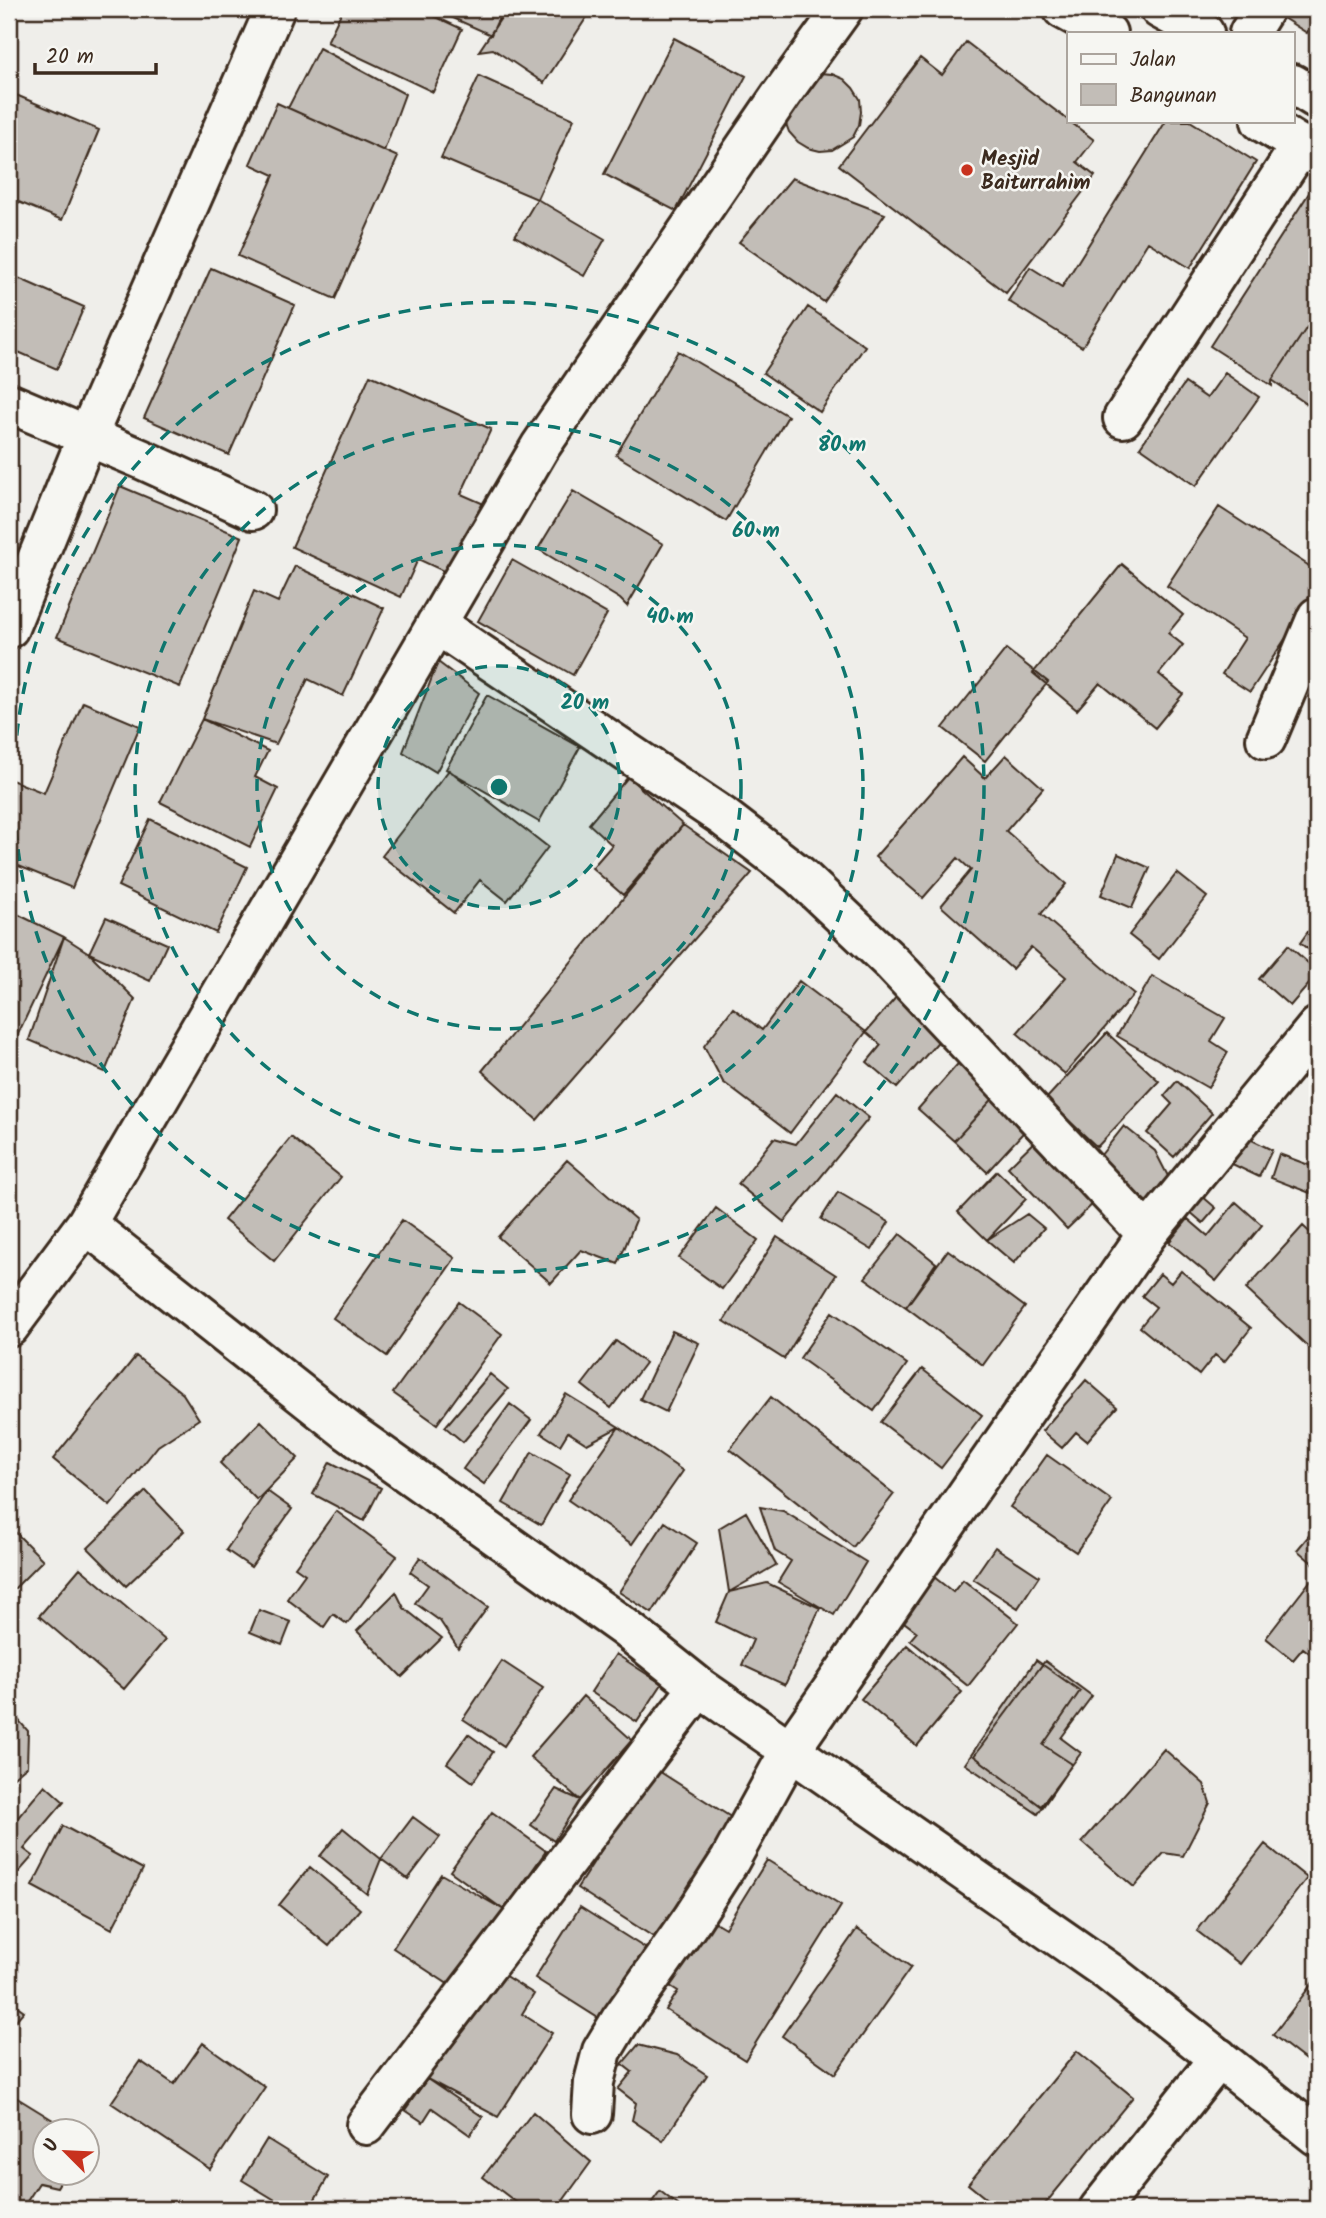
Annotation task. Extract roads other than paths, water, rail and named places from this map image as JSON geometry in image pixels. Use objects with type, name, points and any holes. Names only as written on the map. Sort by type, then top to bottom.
[{"type":"street","points":[[9,628],[87,437],[275,9]]},
{"type":"street","points":[[9,1327],[86,1224],[540,447],[843,9]]},
{"type":"street","points":[[1063,9],[1105,32]]},
{"type":"street","points":[[1160,9],[1202,32]]},
{"type":"street","points":[[1250,32],[1264,9]]},
{"type":"street","points":[[1294,86],[1317,99]]},
{"type":"street","points":[[1123,418],[1309,150],[1263,122]]},
{"type":"street","points":[[9,403],[253,510]]},
{"type":"street","points":[[1266,739],[1317,617]]},
{"type":"street","points":[[436,624],[722,816],[799,875],[892,963],[1147,1234]]},
{"type":"street","points":[[592,2114],[594,2082],[602,2051],[730,1860],[791,1749],[1147,1234],[1317,1027]]},
{"type":"street","points":[[86,1224],[348,1431],[624,1627],[699,1687],[1109,1972],[1317,2136]]},
{"type":"street","points":[[366,2125],[699,1687]]},
{"type":"street","points":[[1099,2209],[1219,2058]]},
{"type":"place","name":"Mesjid Baiturrahim","points":[[967,170]]}]
